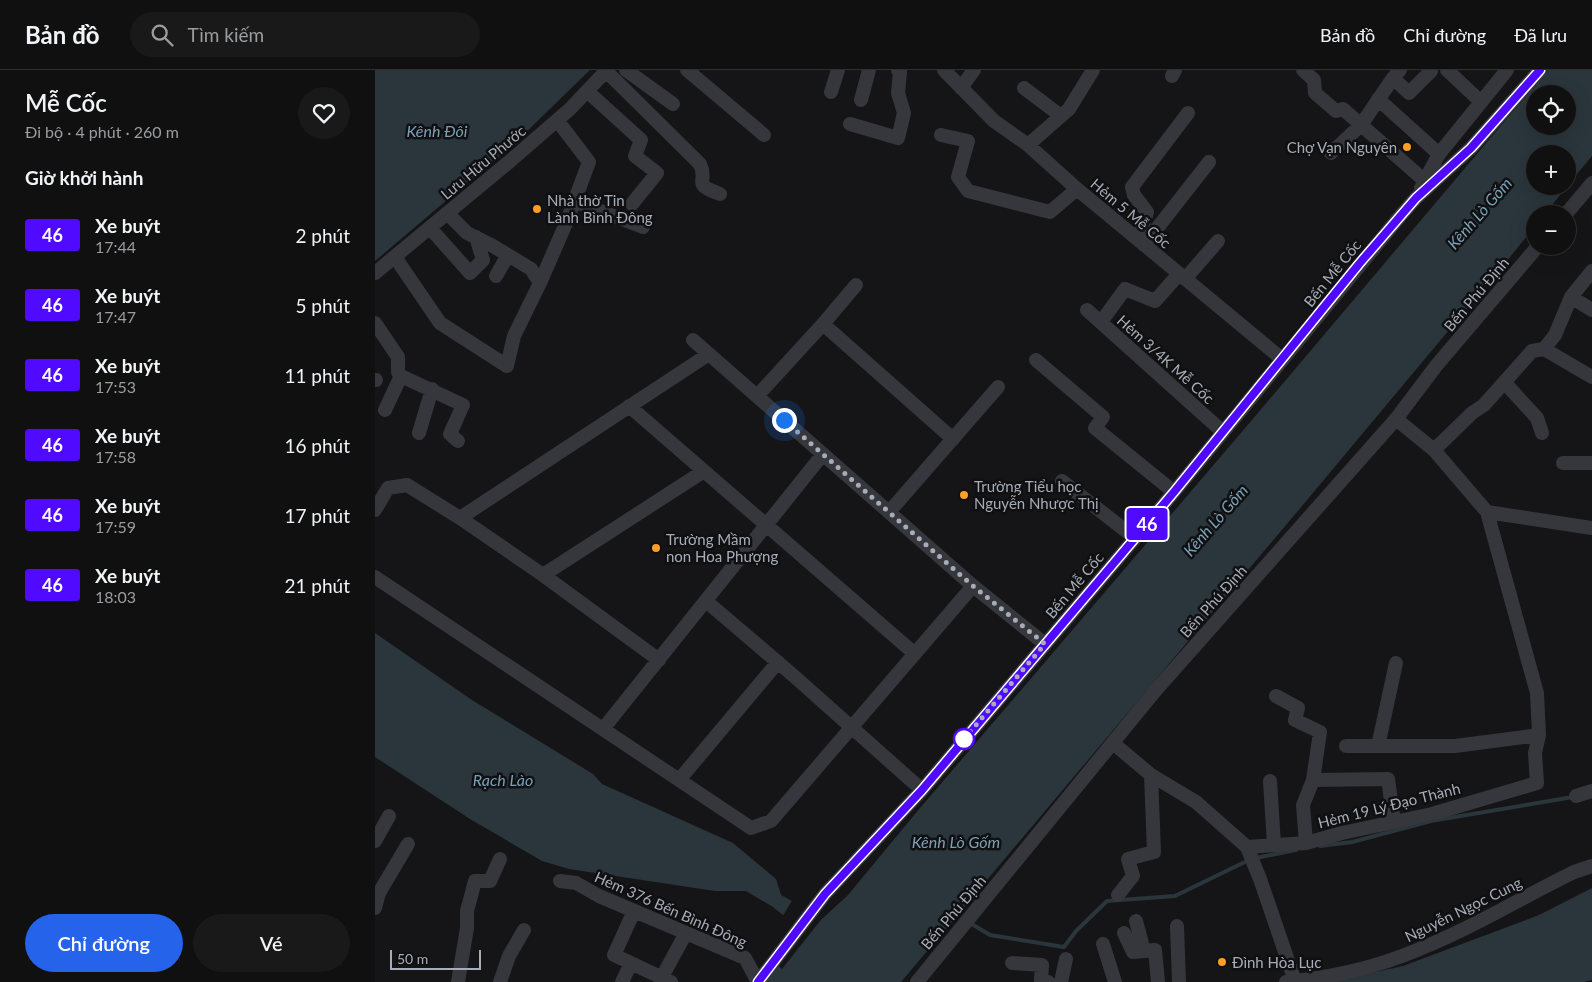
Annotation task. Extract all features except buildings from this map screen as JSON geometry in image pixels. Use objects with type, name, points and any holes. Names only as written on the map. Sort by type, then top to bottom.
[{"type":"street","points":[[626,70],[673,104]]},
{"type":"street","points":[[687,70],[764,135]]},
{"type":"street","points":[[831,92],[838,70]]},
{"type":"street","points":[[861,100],[869,70]]},
{"type":"street","points":[[850,124],[898,138],[904,113],[898,93],[900,72],[898,70]]},
{"type":"street","name":"Hẻm 5 Mễ Cốc","points":[[943,70],[994,121],[1029,145],[1077,189],[1282,359]]},
{"type":"street","points":[[961,88],[975,70]]},
{"type":"street","points":[[1029,145],[1069,108],[1093,70]]},
{"type":"street","points":[[1303,70],[1314,80],[1315,93],[1336,111],[1343,109],[1425,181]]},
{"type":"street","points":[[1447,70],[1481,102]]},
{"type":"street","name":"Bến Mễ Cốc","points":[[1416,198],[1439,154],[1507,70]]},
{"type":"street","name":"Bến Mễ Cốc","points":[[758,982],[825,894],[922,790],[1174,492],[1416,198],[1471,148],[1540,70]]},
{"type":"street","points":[[607,71],[700,164],[703,186],[707,190],[720,194]]},
{"type":"street","name":"Lưu Hữu Phước","points":[[375,273],[557,120],[607,71]]},
{"type":"street","points":[[1331,153],[1361,125],[1396,74],[1409,93],[1431,71]]},
{"type":"street","points":[[1023,88],[1061,116]]},
{"type":"street","points":[[587,91],[641,140],[635,156],[657,173],[632,204]]},
{"type":"street","points":[[1378,99],[1439,154]]},
{"type":"street","points":[[1141,243],[1147,212],[1134,195],[1132,187],[1188,113]]},
{"type":"street","points":[[395,257],[440,323],[507,366],[514,336],[540,283],[589,162],[557,120]]},
{"type":"street","points":[[941,134],[968,141],[958,177],[968,191],[1050,212],[1077,189]]},
{"type":"street","points":[[1454,134],[1471,148]]},
{"type":"street","points":[[1141,243],[1209,162]]},
{"type":"street","points":[[1574,205],[1592,183]]},
{"type":"street","points":[[574,201],[643,227]]},
{"type":"street","points":[[447,214],[467,232],[531,270],[540,283]]},
{"type":"street","points":[[430,228],[470,273],[483,260],[476,237]]},
{"type":"street","points":[[1101,322],[1125,289],[1155,300],[1218,241]]},
{"type":"street","name":"Bến Phú Định","points":[[917,982],[1155,691],[1396,419],[1436,366],[1530,255]]},
{"type":"street","points":[[496,276],[508,256]]},
{"type":"street","points":[[1544,349],[1555,335],[1571,297],[1592,271]]},
{"type":"street","points":[[757,396],[856,285]]},
{"type":"street","points":[[1571,297],[1592,310]]},
{"type":"street","name":"Hẻm 3/4K Mễ Cốc","points":[[1087,310],[1223,432]]},
{"type":"street","points":[[375,323],[398,357],[398,372],[401,376],[463,405],[450,434],[459,441]]},
{"type":"street","points":[[823,324],[953,440]]},
{"type":"street","points":[[693,340],[973,586],[1045,644]]},
{"type":"street","points":[[1434,450],[1472,413],[1484,405],[1532,351],[1544,349],[1592,377]]},
{"type":"street","points":[[460,518],[709,354]]},
{"type":"street","points":[[1037,360],[1103,417],[1095,428],[1174,492]]},
{"type":"street","points":[[385,410],[401,376]]},
{"type":"street","points":[[1505,383],[1537,418],[1542,433]]},
{"type":"street","points":[[889,512],[999,387]]},
{"type":"street","points":[[419,433],[431,389]]},
{"type":"street","points":[[629,406],[915,654]]},
{"type":"street","points":[[1346,746],[1455,746],[1539,735],[1537,693],[1487,512],[1434,450],[1396,419]]},
{"type":"street","points":[[603,729],[823,454]]},
{"type":"street","points":[[1563,463],[1592,463]]},
{"type":"street","points":[[543,575],[704,471]]},
{"type":"street","points":[[1062,481],[1135,538]]},
{"type":"street","points":[[375,510],[388,488],[407,484],[543,575],[659,660]]},
{"type":"street","points":[[1487,512],[1592,528]]},
{"type":"street","points":[[375,577],[751,828],[771,821],[973,586]]},
{"type":"street","points":[[706,601],[778,662],[922,790]]},
{"type":"street","points":[[679,780],[778,662]]},
{"type":"street","points":[[1378,746],[1396,663]]},
{"type":"street","points":[[1276,696],[1298,708],[1295,720],[1320,732],[1313,780],[1303,805],[1306,843]]},
{"type":"street","name":"Hẻm 19 Lý Đạo Thành","points":[[1247,847],[1306,843],[1431,814],[1537,783],[1535,753],[1539,735]]},
{"type":"street","points":[[1113,743],[1151,775],[1196,802],[1247,847],[1256,870],[1290,982]]},
{"type":"street","points":[[1119,895],[1133,876],[1128,859],[1154,852],[1151,775]]},
{"type":"street","points":[[1313,780],[1388,779],[1394,822]]},
{"type":"street","points":[[1270,781],[1274,845]]},
{"type":"street","points":[[1576,796],[1592,792]]},
{"type":"street","points":[[375,842],[389,816]]},
{"type":"street","points":[[375,908],[379,893],[408,844]]},
{"type":"street","points":[[458,982],[467,928],[467,911],[475,881],[490,881],[500,859]]},
{"type":"street","name":"Nguyễn Ngọc Cung","points":[[1290,982],[1362,968],[1401,956],[1445,939],[1541,888],[1592,866]]},
{"type":"street","name":"Hẻm 376 Bến Bình Đông","points":[[560,881],[576,883],[599,896],[745,958],[758,982]]},
{"type":"street","points":[[634,911],[614,955],[666,980],[686,933]]},
{"type":"street","points":[[1136,921],[1144,951]]},
{"type":"street","points":[[1177,926],[1179,982]]},
{"type":"street","points":[[500,982],[509,956],[524,930]]},
{"type":"street","points":[[1124,933],[1133,952],[1155,950],[1158,982]]},
{"type":"street","points":[[1103,944],[1115,982]]},
{"type":"street","points":[[1061,982],[1065,959]]},
{"type":"street","points":[[1012,963],[1042,965],[1041,980],[1048,982]]},
{"type":"street","points":[[622,982],[631,964]]},
{"type":"water","name":"Kênh Đôi","points":[[375,70],[590,70],[520,138],[375,261]]},
{"type":"water","name":"Kênh Lò Gốm","points":[[1548,70],[1592,70],[1592,156],[1576,175],[1576,145],[1526,145],[1526,195],[1560,195],[1552,205],[1526,205],[1526,237],[1515,251],[901,982],[765,982],[804,932],[773,907],[746,891],[715,891],[569,869],[542,861],[470,819],[375,757],[375,633],[472,700],[593,774],[602,784],[733,843],[776,879],[781,895],[823,918],[848,895],[1526,96],[1526,135],[1576,135],[1576,85],[1535,85]]},
{"type":"water","points":[[1592,888],[1592,980],[1584,982],[1330,982],[1403,966],[1539,915]]},
{"type":"pier","points":[[793,899],[822,915],[832,906],[782,969],[777,965],[801,932],[782,917]]},
{"type":"waterway","points":[[1320,846],[1352,842],[1431,821],[1573,797]]},
{"type":"waterway","points":[[970,923],[990,935],[1064,947],[1076,931],[1107,901],[1175,896],[1251,859],[1296,850]]},
{"type":"bus line","name":"46","points":[[758,982],[825,894],[922,790],[1174,492],[1359,264],[1416,198],[1471,148],[1540,70]]},
{"type":"place","name":"Chợ Vạn Nguyên","points":[[1407,147]]},
{"type":"place","name":"Nhà thờ Tin Lành Bình Đông","points":[[537,209]]},
{"type":"place","name":"Trường Tiểu học Nguyễn Nhược Thị","points":[[964,495]]},
{"type":"place","name":"Trường Mầm non Hoa Phượng","points":[[656,548]]},
{"type":"place","name":"Đình Hòa Lục","points":[[1222,962]]},
{"type":"route","points":[[784,420],[973,586],[1045,644],[964,739]]},
{"type":"water label","name":"Rạch Lào","points":[[503,779]]}]
